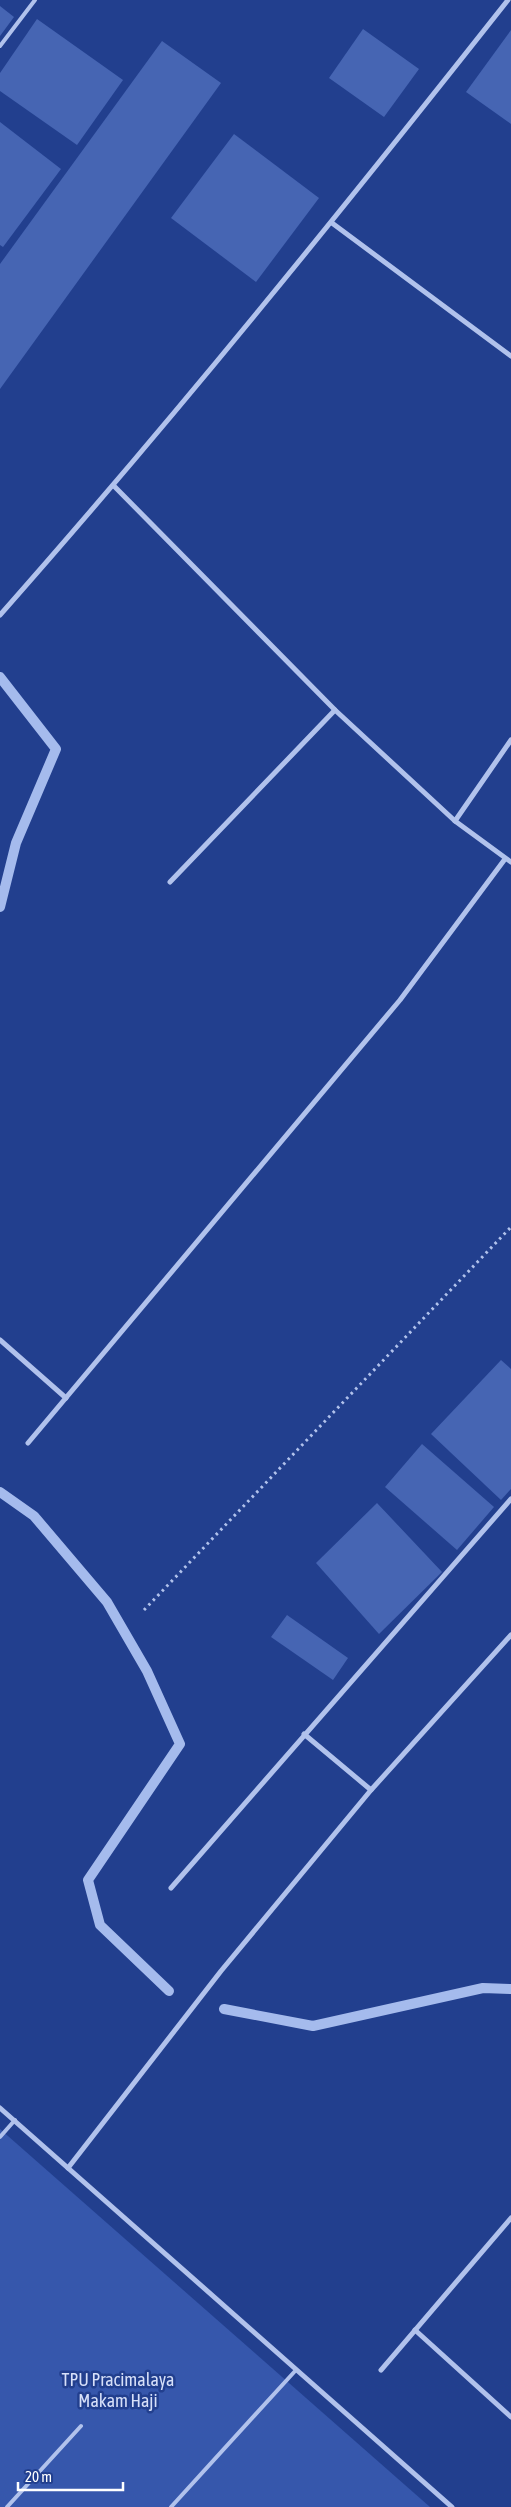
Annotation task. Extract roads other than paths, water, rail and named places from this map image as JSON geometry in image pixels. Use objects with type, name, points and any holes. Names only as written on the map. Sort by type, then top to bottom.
[{"type":"street","points":[[0,615],[114,486],[332,223],[508,0]]},
{"type":"street","points":[[332,223],[511,356]]},
{"type":"street","points":[[114,486],[335,710],[455,821],[511,862]]},
{"type":"street","points":[[170,882],[335,710]]},
{"type":"street","points":[[455,821],[511,740]]},
{"type":"street","points":[[28,1443],[400,1000],[505,859]]},
{"type":"street","points":[[0,1340],[66,1398]]},
{"type":"street","points":[[171,1888],[511,1499]]},
{"type":"street","points":[[68,2168],[220,1971],[371,1790],[511,1635]]},
{"type":"street","points":[[304,1734],[371,1790]]},
{"type":"street","points":[[0,2108],[450,2506]]},
{"type":"street","points":[[381,2370],[511,2218]]},
{"type":"street","points":[[415,2330],[511,2417]]},
{"type":"lane","points":[[0,46],[35,0]]},
{"type":"lane","points":[[0,2137],[15,2120]]},
{"type":"lane","points":[[171,2507],[296,2370]]},
{"type":"lane","points":[[7,2507],[81,2426]]},
{"type":"waterway","points":[[0,677],[56,749],[16,843],[0,907]]},
{"type":"waterway","points":[[0,1492],[34,1516],[107,1602],[147,1671],[180,1744],[88,1880],[100,1925],[169,1991]]},
{"type":"waterway","points":[[224,2009],[313,2026],[483,1988],[511,1989]]},
{"type":"park label","name":"TPU Pracimalaya Makam Haji","points":[[118,2389]]}]
